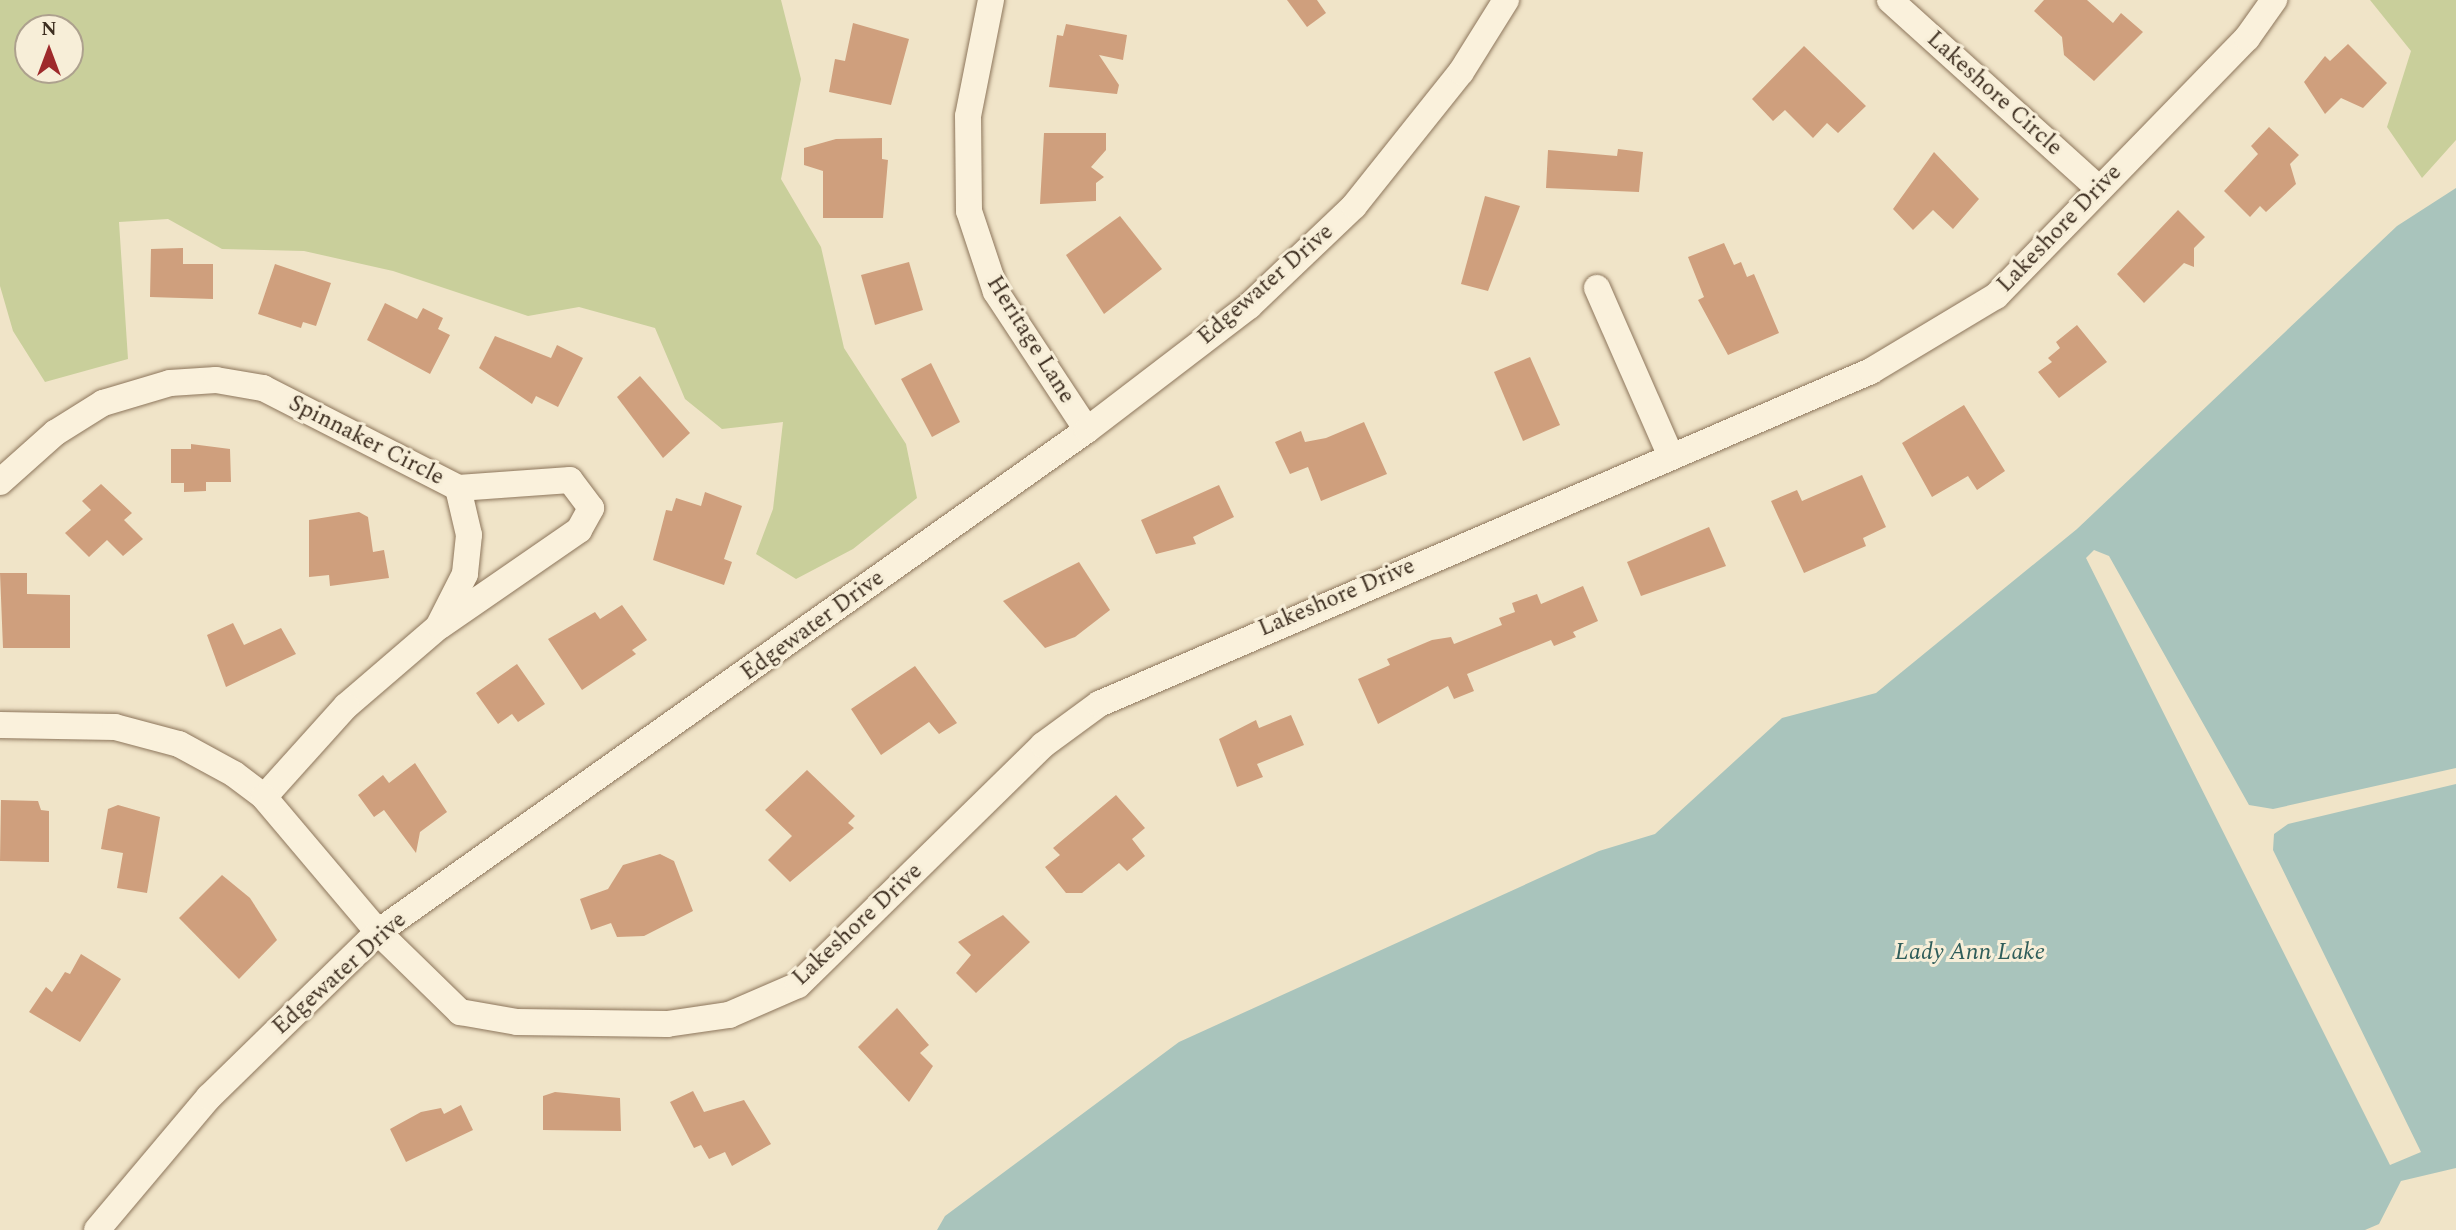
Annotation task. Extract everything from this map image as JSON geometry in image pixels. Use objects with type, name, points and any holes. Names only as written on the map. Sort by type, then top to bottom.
[{"type":"street","name":"Heritage Lane","points":[[991,0],[968,116],[969,211],[996,292],[1087,430]]},
{"type":"street","name":"Edgewater Drive","points":[[97,1230],[209,1097],[378,932],[1087,430],[1249,306],[1354,206],[1461,72],[1506,0]]},
{"type":"street","name":"Lakeshore Circle","points":[[1890,0],[2098,188]]},
{"type":"street","name":"Lakeshore Drive","points":[[0,725],[115,727],[178,744],[264,797],[378,932],[460,1012],[517,1022],[667,1024],[729,1015],[798,985],[1043,745],[1099,704],[1670,454],[1871,371],[1996,296],[2098,188],[2247,38],[2274,0]]},
{"type":"street","points":[[1597,288],[1670,454]]},
{"type":"street","name":"Spinnaker Circle","points":[[0,482],[55,433],[103,403],[170,383],[216,380],[263,388],[458,488],[469,535],[465,574],[438,627],[345,706],[264,797]]},
{"type":"street","points":[[438,627],[579,530],[591,508],[570,480],[458,488]]},
{"type":"green space","points":[[0,0],[781,0],[801,79],[781,179],[821,247],[844,348],[906,444],[917,498],[853,549],[796,579],[756,554],[773,509],[783,422],[722,429],[685,399],[655,328],[579,307],[528,316],[393,271],[304,251],[222,249],[168,219],[119,222],[128,359],[45,382],[13,331],[0,286]]},
{"type":"green space","points":[[2370,0],[2456,0],[2456,140],[2422,178],[2387,127],[2411,51]]},
{"type":"water","name":"Lady Ann Lake","points":[[2456,188],[2456,768],[2273,809],[2249,805],[2109,556],[2094,550],[2086,558],[2390,1165],[2421,1152],[2273,850],[2274,834],[2288,824],[2456,784],[2456,1168],[2401,1181],[2379,1224],[2365,1230],[937,1230],[945,1216],[1179,1042],[1599,851],[1655,834],[1782,718],[1876,693],[2077,529],[2397,226]]},
{"type":"building","points":[[1287,0],[1317,0],[1326,13],[1307,27]]},
{"type":"building","points":[[2044,0],[2087,0],[2113,23],[2121,13],[2143,32],[2094,81],[2064,55],[2062,37],[2034,11]]},
{"type":"building","points":[[853,23],[909,39],[891,105],[829,92],[835,59],[845,61]]},
{"type":"building","points":[[1066,24],[1127,35],[1123,60],[1099,55],[1119,85],[1117,94],[1049,87],[1057,35],[1063,36]]},
{"type":"building","points":[[2348,44],[2387,83],[2363,108],[2341,98],[2325,114],[2304,82],[2325,56],[2330,61]]},
{"type":"building","points":[[1804,46],[1866,106],[1838,133],[1827,123],[1813,138],[1785,110],[1773,121],[1752,99]]},
{"type":"building","points":[[2269,127],[2299,155],[2290,164],[2296,184],[2266,212],[2260,206],[2250,217],[2224,191],[2258,154],[2251,146]]},
{"type":"building","points":[[1044,133],[1106,133],[1106,150],[1091,167],[1104,177],[1096,183],[1096,201],[1040,204]]},
{"type":"building","points":[[882,138],[882,159],[888,160],[883,218],[823,218],[823,171],[804,165],[804,148],[836,139]]},
{"type":"building","points":[[1618,149],[1643,152],[1639,192],[1546,188],[1548,150],[1617,156]]},
{"type":"building","points":[[1934,152],[1979,199],[1953,229],[1933,210],[1913,230],[1893,209]]},
{"type":"building","points":[[1485,196],[1520,206],[1488,291],[1461,284]]},
{"type":"building","points":[[2178,210],[2205,237],[2194,248],[2194,267],[2184,263],[2144,303],[2117,274]]},
{"type":"building","points":[[1120,216],[1162,269],[1104,314],[1066,255]]},
{"type":"building","points":[[1724,243],[1734,265],[1741,262],[1747,277],[1754,274],[1779,333],[1728,355],[1698,300],[1704,297],[1688,257]]},
{"type":"building","points":[[183,248],[183,264],[213,264],[213,299],[150,297],[151,249]]},
{"type":"building","points":[[909,262],[923,310],[875,325],[861,275]]},
{"type":"building","points":[[275,264],[331,283],[316,326],[303,322],[301,328],[258,314]]},
{"type":"building","points":[[385,303],[417,319],[423,308],[443,318],[438,329],[450,335],[430,374],[367,340]]},
{"type":"building","points":[[2077,325],[2107,362],[2059,398],[2038,372],[2052,362],[2048,358],[2060,348],[2056,342]]},
{"type":"building","points":[[495,336],[551,358],[557,345],[583,358],[558,407],[536,396],[532,404],[479,368]]},
{"type":"building","points":[[1530,357],[1560,425],[1523,441],[1494,372]]},
{"type":"building","points":[[931,363],[960,422],[932,437],[901,379]]},
{"type":"building","points":[[640,376],[690,433],[663,458],[617,397]]},
{"type":"building","points":[[1964,405],[2005,471],[1977,490],[1968,476],[1932,497],[1902,443]]},
{"type":"building","points":[[1364,422],[1387,474],[1321,501],[1308,467],[1290,474],[1275,442],[1301,431],[1305,442],[1326,438]]},
{"type":"building","points":[[191,444],[230,449],[231,482],[206,482],[206,491],[184,492],[184,483],[171,483],[171,449],[191,449]]},
{"type":"building","points":[[1862,475],[1886,527],[1863,538],[1866,546],[1804,573],[1771,501],[1797,490],[1802,501]]},
{"type":"building","points":[[101,484],[132,513],[124,520],[143,539],[123,556],[107,540],[89,557],[65,533],[91,510],[82,501]]},
{"type":"building","points":[[1219,485],[1234,517],[1193,537],[1196,544],[1156,554],[1141,520]]},
{"type":"building","points":[[705,492],[742,506],[724,559],[732,562],[724,585],[653,560],[666,510],[672,511],[676,498],[701,506]]},
{"type":"building","points":[[359,512],[368,517],[373,552],[384,550],[389,578],[330,586],[329,575],[309,577],[309,520]]},
{"type":"building","points":[[1709,527],[1726,566],[1641,596],[1627,562]]},
{"type":"building","points":[[1079,562],[1110,610],[1075,637],[1045,648],[1003,601]]},
{"type":"building","points":[[0,573],[27,573],[27,594],[70,595],[70,648],[3,648]]},
{"type":"building","points":[[1583,586],[1598,621],[1573,632],[1576,637],[1554,646],[1551,640],[1467,674],[1474,691],[1454,699],[1448,686],[1378,724],[1358,679],[1390,665],[1387,659],[1432,640],[1451,637],[1454,644],[1502,625],[1499,618],[1515,612],[1512,603],[1537,594],[1541,604]]},
{"type":"building","points":[[622,605],[647,640],[632,650],[636,654],[582,690],[548,639],[595,612],[600,619]]},
{"type":"building","points":[[233,623],[244,645],[281,628],[296,654],[226,687],[207,635]]},
{"type":"building","points":[[517,664],[545,704],[518,722],[512,714],[498,724],[476,693]]},
{"type":"building","points":[[915,666],[957,723],[939,734],[929,722],[881,755],[851,709]]},
{"type":"building","points":[[1291,715],[1304,745],[1257,764],[1263,777],[1237,787],[1219,739],[1256,720],[1259,728]]},
{"type":"building","points":[[415,763],[447,812],[420,832],[416,853],[384,810],[374,817],[358,795],[383,775],[389,783]]},
{"type":"building","points":[[807,770],[855,816],[848,823],[854,828],[790,882],[768,860],[792,836],[765,810]]},
{"type":"building","points":[[1116,795],[1145,828],[1132,839],[1145,856],[1127,871],[1119,863],[1082,893],[1066,893],[1045,867],[1060,855],[1053,848]]},
{"type":"building","points":[[1,800],[38,801],[41,810],[49,811],[49,862],[0,861]]},
{"type":"building","points":[[118,805],[160,817],[147,893],[117,888],[123,853],[101,849],[108,809]]},
{"type":"building","points":[[660,854],[674,861],[693,911],[644,936],[617,937],[611,923],[591,930],[580,899],[608,889],[623,865]]},
{"type":"building","points":[[222,875],[250,898],[277,940],[239,979],[179,918]]},
{"type":"building","points":[[1003,915],[1030,942],[976,993],[956,973],[971,955],[958,942]]},
{"type":"building","points":[[81,954],[121,979],[80,1042],[29,1012],[46,987],[52,992],[65,972],[70,974]]},
{"type":"building","points":[[897,1008],[929,1045],[920,1053],[933,1066],[909,1102],[858,1047]]},
{"type":"building","points":[[693,1091],[704,1112],[744,1100],[771,1144],[732,1166],[725,1152],[709,1159],[701,1145],[694,1148],[670,1102]]},
{"type":"building","points":[[555,1092],[620,1098],[621,1131],[543,1130],[543,1096]]},
{"type":"building","points":[[461,1105],[473,1130],[406,1162],[390,1129],[421,1112],[441,1108],[444,1114]]}]
